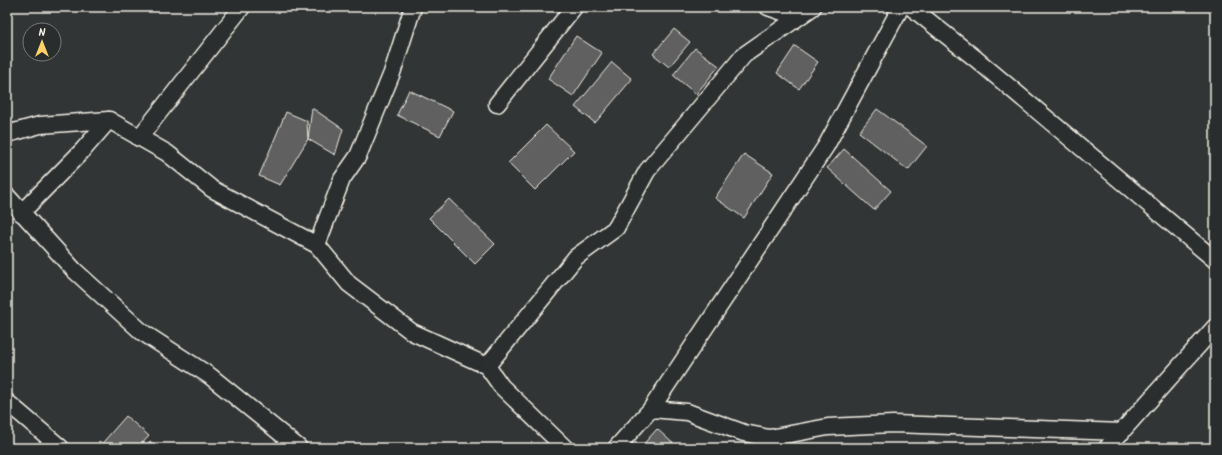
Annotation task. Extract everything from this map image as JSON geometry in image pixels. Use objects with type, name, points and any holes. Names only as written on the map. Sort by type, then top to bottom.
[{"type":"street","points":[[139,138],[242,7]]},
{"type":"street","points":[[317,245],[342,179],[358,156],[392,73],[412,7]]},
{"type":"street","points":[[498,104],[574,7]]},
{"type":"street","points":[[768,7],[797,17]]},
{"type":"street","points":[[486,366],[576,257],[616,228],[647,171],[744,55],[813,7]]},
{"type":"street","points":[[616,448],[651,409],[826,146],[901,7]]},
{"type":"street","points":[[910,7],[982,64],[1215,260]]},
{"type":"street","points":[[21,213],[84,150],[108,120]]},
{"type":"street","points":[[7,134],[40,126],[108,120],[167,153],[212,189],[317,245],[349,284],[412,332],[486,366],[501,386],[565,448]]},
{"type":"street","points":[[7,196],[74,270],[142,332],[210,376],[299,448]]},
{"type":"street","points":[[1107,448],[1215,327]]},
{"type":"street","points":[[7,402],[60,448]]},
{"type":"street","points":[[651,409],[687,412],[704,420],[773,443],[828,427],[893,424],[1122,432]]},
{"type":"building","points":[[674,29],[690,42],[669,67],[653,54]]},
{"type":"building","points":[[576,36],[602,53],[573,96],[548,79]]},
{"type":"building","points":[[795,46],[818,62],[799,89],[777,73]]},
{"type":"building","points":[[695,48],[719,66],[696,94],[673,75]]},
{"type":"building","points":[[612,62],[632,79],[595,123],[575,107]]},
{"type":"building","points":[[409,90],[453,111],[440,136],[397,115]]},
{"type":"building","points":[[312,108],[343,129],[335,155],[308,139]]},
{"type":"building","points":[[877,109],[927,146],[908,170],[859,132]]},
{"type":"building","points":[[286,112],[307,121],[308,139],[280,185],[259,176]]},
{"type":"building","points":[[546,125],[574,151],[535,190],[508,163]]},
{"type":"building","points":[[844,149],[891,191],[874,210],[827,168]]},
{"type":"building","points":[[744,154],[773,173],[744,218],[715,198]]},
{"type":"building","points":[[449,199],[495,244],[475,264],[429,218]]},
{"type":"building","points":[[126,416],[149,436],[138,448],[98,448]]},
{"type":"building","points":[[657,429],[678,448],[640,448]]},
{"type":"building","points":[[150,441],[158,448],[144,448]]}]
